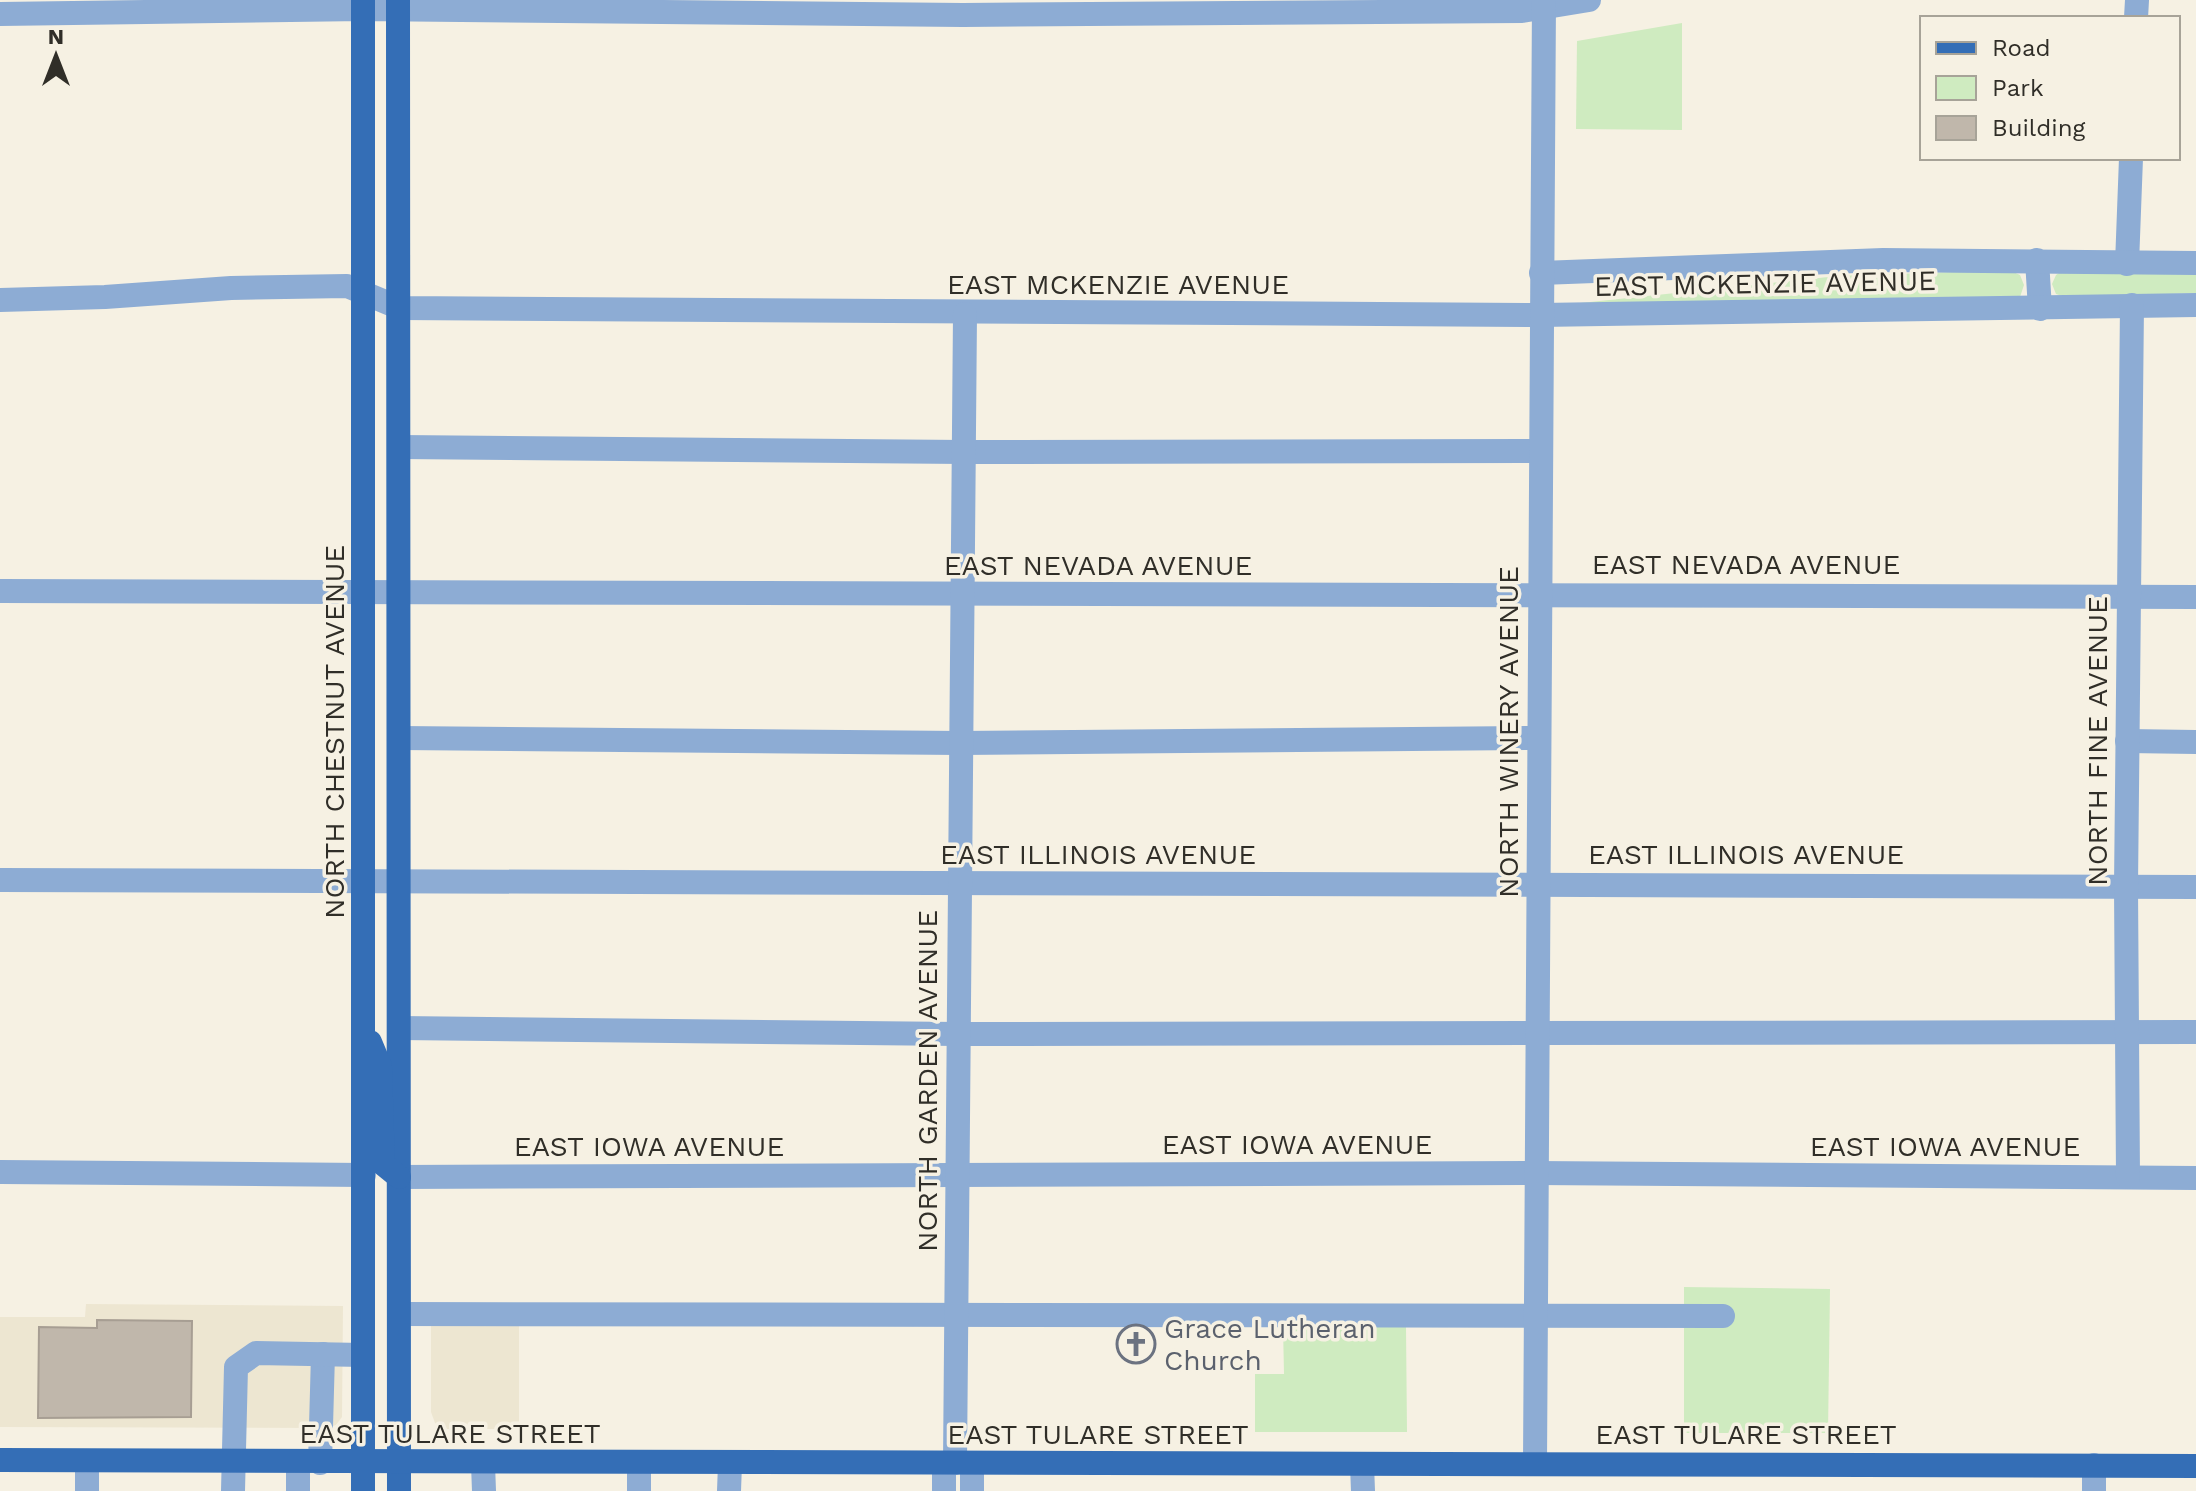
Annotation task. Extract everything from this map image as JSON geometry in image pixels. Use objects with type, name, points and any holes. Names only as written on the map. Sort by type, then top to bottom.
[{"type":"main road","name":"NORTH CHESTNUT AVENUE","points":[[363,4],[363,1491]]},
{"type":"main road","points":[[398,4],[399,1491]]},
{"type":"main road","points":[[364,1029],[380,1066],[383,1164],[399,1177]]},
{"type":"main road","name":"EAST TULARE STREET","points":[[0,1460],[233,1460],[362,1464],[2196,1466]]},
{"type":"street","points":[[0,14],[363,4],[1522,11],[1544,3],[1589,0]]},
{"type":"street","name":"NORTH WINERY AVENUE","points":[[1535,1464],[1537,738],[1544,3]]},
{"type":"street","points":[[2127,264],[2131,160]]},
{"type":"street","name":"EAST MCKENZIE AVENUE","points":[[1541,273],[1883,260],[2196,263]]},
{"type":"street","points":[[2037,260],[2040,309]]},
{"type":"street","name":"EAST MCKENZIE AVENUE","points":[[0,300],[347,286],[400,308],[965,314],[1540,315],[2196,305]]},
{"type":"street","name":"NORTH FINE AVENUE","points":[[2128,1177],[2126,887],[2132,305]]},
{"type":"street","name":"NORTH GARDEN AVENUE","points":[[957,1463],[958,884],[965,314]]},
{"type":"street","points":[[400,447],[964,452],[1539,451]]},
{"type":"street","name":"EAST NEVADA AVENUE","points":[[0,591],[2196,597]]},
{"type":"street","points":[[400,738],[960,743],[1537,738]]},
{"type":"street","points":[[2127,741],[2196,742]]},
{"type":"street","name":"EAST ILLINOIS AVENUE","points":[[0,880],[958,884],[1538,882],[2196,887]]},
{"type":"street","points":[[400,1028],[958,1034],[2196,1032]]},
{"type":"street","points":[[0,1172],[364,1175]]},
{"type":"street","name":"EAST IOWA AVENUE","points":[[399,1177],[1535,1173],[2196,1178]]},
{"type":"street","points":[[399,1314],[1723,1316]]},
{"type":"street","points":[[233,1491],[236,1367],[256,1353],[363,1355]]},
{"type":"street","points":[[298,1491],[309,1463],[323,1354]]},
{"type":"street","points":[[87,1461],[87,1491]]},
{"type":"street","points":[[944,1491],[957,1463]]},
{"type":"street","points":[[957,1463],[972,1491]]},
{"type":"street","points":[[483,1464],[484,1491]]},
{"type":"street","points":[[639,1464],[639,1491]]},
{"type":"street","points":[[729,1491],[730,1464]]},
{"type":"street","points":[[1362,1464],[1363,1491]]},
{"type":"street","points":[[2094,1465],[2094,1491]]},
{"type":"shaded area","points":[[86,1304],[343,1306],[342,1417],[336,1425],[327,1428],[0,1427],[0,1317],[85,1317]]},
{"type":"shaded area","points":[[431,1326],[519,1326],[519,1429],[447,1429],[435,1423],[431,1412]]},
{"type":"green space","points":[[1682,23],[1682,130],[1576,129],[1577,41]]},
{"type":"green space","points":[[2065,269],[2196,270],[2196,293],[2068,298],[2056,294],[2052,284],[2056,275]]},
{"type":"green space","points":[[2009,270],[2020,275],[2024,285],[2020,297],[1571,304],[1838,276]]},
{"type":"green space","points":[[1684,1287],[1830,1289],[1828,1433],[1684,1433]]},
{"type":"green space","points":[[1283,1326],[1406,1327],[1407,1432],[1255,1432],[1255,1374],[1284,1374]]},
{"type":"building","points":[[97,1320],[192,1321],[191,1417],[38,1418],[39,1327],[97,1328]]},
{"type":"place","name":"Grace Lutheran Church","points":[[1136,1344]]}]
